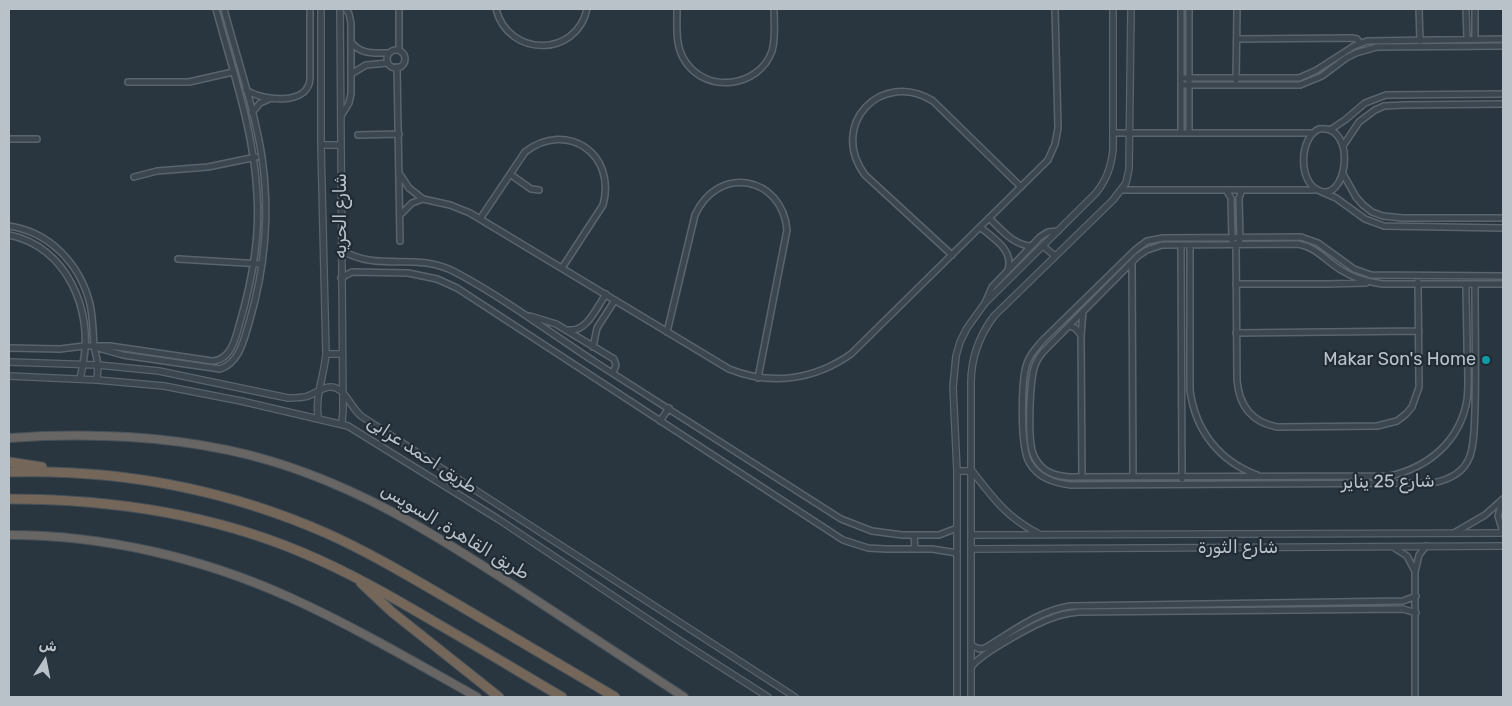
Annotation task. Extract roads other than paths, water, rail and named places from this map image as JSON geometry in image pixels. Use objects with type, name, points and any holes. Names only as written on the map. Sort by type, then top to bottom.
[{"type":"highway","name":"طريق القاهرة, السويس","points":[[9,438],[98,435],[170,440],[270,461],[323,479],[381,505],[437,536],[684,697]]},
{"type":"highway","points":[[9,462],[57,472]]},
{"type":"highway","points":[[9,472],[57,472],[121,477],[194,490],[247,504],[299,522],[350,544],[398,570],[615,697]]},
{"type":"highway","points":[[9,499],[69,500],[126,505],[207,520],[278,543],[355,577],[562,697]]},
{"type":"highway","points":[[9,535],[66,538],[117,545],[168,555],[225,572],[266,587],[313,608],[478,697]]},
{"type":"highway","points":[[355,577],[382,604],[499,697]]},
{"type":"street","points":[[9,348],[60,349],[84,346],[110,346],[212,362],[226,355],[234,340],[244,306],[253,264],[258,210],[254,158],[216,9]]},
{"type":"street","points":[[94,347],[123,355],[215,369],[224,367],[233,361],[242,343],[254,304],[262,264],[266,209],[262,156],[224,9]]},
{"type":"street","points":[[246,90],[258,96],[272,98],[296,97],[305,92],[310,79],[310,9]]},
{"type":"street","name":"شارع الحريه","points":[[318,418],[317,405],[326,354],[321,145],[321,9]]},
{"type":"street","name":"شارع الحريه","points":[[340,9],[342,423]]},
{"type":"street","points":[[340,116],[351,98],[350,18],[346,9]]},
{"type":"street","points":[[399,9],[399,50]]},
{"type":"street","points":[[496,9],[503,26],[511,34],[520,41],[543,46],[564,40],[573,33],[580,25],[587,9]]},
{"type":"street","points":[[677,9],[678,44],[684,61],[704,78],[721,83],[730,83],[747,78],[762,68],[767,60],[774,44],[774,9]]},
{"type":"street","points":[[399,173],[409,188],[423,199],[459,208],[480,219],[729,369],[758,378],[778,379],[807,375],[826,369],[851,354],[1048,160],[1056,139],[1055,9]]},
{"type":"street","points":[[957,697],[957,471],[953,387],[956,356],[967,328],[985,304],[1096,193],[1106,179],[1111,163],[1113,133],[1113,9]]},
{"type":"street","points":[[971,697],[971,373],[976,348],[994,316],[1122,190],[1129,169],[1131,132],[1131,9]]},
{"type":"street","points":[[1181,9],[1181,132]]},
{"type":"street","points":[[1189,9],[1189,132]]},
{"type":"street","points":[[1236,85],[1237,9]]},
{"type":"street","points":[[1419,9],[1420,46]]},
{"type":"street","points":[[1466,9],[1467,39]]},
{"type":"street","points":[[1475,9],[1476,39]]},
{"type":"street","points":[[1237,39],[1352,38],[1360,43]]},
{"type":"street","points":[[1181,78],[1299,78],[1315,72],[1342,52],[1360,43],[1376,40],[1503,39]]},
{"type":"street","points":[[351,41],[359,50],[366,53],[389,53],[399,50],[405,58],[402,65],[392,67],[388,63],[389,53]]},
{"type":"street","points":[[1181,85],[1300,85],[1315,80],[1346,58],[1366,49],[1388,46],[1503,46]]},
{"type":"street","points":[[366,53],[366,65]]},
{"type":"street","points":[[351,74],[366,65],[388,63]]},
{"type":"street","points":[[398,67],[400,241]]},
{"type":"street","points":[[128,82],[190,82],[233,72]]},
{"type":"street","points":[[952,255],[859,167],[853,151],[852,134],[858,117],[869,104],[884,94],[901,91],[918,93],[926,97],[933,101],[1021,187]]},
{"type":"street","points":[[1330,130],[1365,103],[1379,96],[1394,94],[1503,94]]},
{"type":"street","points":[[1459,94],[1459,104]]},
{"type":"street","points":[[252,112],[260,103],[272,98]]},
{"type":"street","points":[[1343,146],[1359,122],[1384,106],[1503,104]]},
{"type":"street","points":[[1316,190],[1308,180],[1304,162],[1305,149],[1313,133],[1319,129],[1330,130],[1335,133],[1343,146],[1345,158],[1342,174],[1335,187],[1329,191],[1322,192]]},
{"type":"street","points":[[1113,133],[1313,133]]},
{"type":"street","points":[[358,135],[399,134]]},
{"type":"street","points":[[9,139],[37,139]]},
{"type":"street","points":[[480,219],[525,152],[542,142],[552,140],[562,139],[581,145],[596,158],[601,166],[606,185],[603,205],[562,268]]},
{"type":"street","points":[[321,145],[340,145]]},
{"type":"street","points":[[134,177],[157,171],[202,168],[262,156]]},
{"type":"street","points":[[510,174],[531,189],[539,190]]},
{"type":"street","points":[[1342,174],[1356,197],[1372,212],[1394,217],[1503,218]]},
{"type":"street","points":[[667,332],[696,214],[700,205],[714,190],[728,184],[743,182],[762,188],[778,201],[783,210],[787,230],[758,378]]},
{"type":"street","points":[[1122,190],[1316,190],[1336,198],[1369,221],[1384,226],[1394,228],[1503,228]]},
{"type":"street","points":[[1226,190],[1231,198],[1232,238],[1236,245],[1238,388],[1242,402],[1250,414],[1262,423],[1276,427],[1382,426],[1397,421],[1406,414],[1414,402],[1419,387],[1418,276]]},
{"type":"street","points":[[1236,245],[1240,238],[1239,198],[1242,190]]},
{"type":"street","points":[[400,215],[408,207],[423,199]]},
{"type":"street","points":[[1394,217],[1394,228]]},
{"type":"street","points":[[989,218],[1013,241],[1031,246]]},
{"type":"street","points":[[9,226],[32,232],[52,243],[70,262],[83,284],[92,314],[94,347],[98,365],[97,380]]},
{"type":"street","points":[[980,227],[1005,250],[1009,260],[1008,270]]},
{"type":"street","points":[[985,304],[990,289],[1031,246],[1045,233],[1058,231]]},
{"type":"street","points":[[9,235],[29,240],[46,251],[64,271],[77,294],[84,325],[83,364],[80,380]]},
{"type":"street","points":[[1372,282],[1352,276],[1305,245],[1156,246],[1155,239],[1307,238],[1318,243],[1346,264],[1362,272],[1380,276],[1503,276]]},
{"type":"street","name":"شارع 25 يناير","points":[[1155,239],[1141,245],[1095,289],[1036,348],[1027,364],[1024,383],[1023,436],[1025,453],[1029,462],[1042,476],[1061,484],[1328,484],[1432,483],[1443,481],[1454,476],[1464,468],[1470,457],[1473,444],[1475,284]]},
{"type":"street","points":[[1005,250],[1013,241]]},
{"type":"street","points":[[46,251],[52,243]]},
{"type":"street","points":[[1182,245],[1182,484]]},
{"type":"street","points":[[1190,245],[1190,390],[1196,416],[1211,443],[1234,464],[1263,476]]},
{"type":"street","points":[[1043,246],[1055,256]]},
{"type":"street","name":"شارع 25 يناير","points":[[1156,246],[1146,250],[1083,311],[1043,352],[1034,366],[1031,443],[1035,458],[1045,470],[1060,477],[1390,476],[1415,469],[1427,462],[1446,445],[1459,424],[1466,401],[1468,378],[1466,284]]},
{"type":"street","points":[[341,250],[355,257],[375,262],[427,262],[447,269],[466,279],[523,313],[841,519],[872,532],[939,535],[957,528]]},
{"type":"street","points":[[178,259],[262,264]]},
{"type":"street","points":[[1132,263],[1133,476]]},
{"type":"street","points":[[341,278],[352,272],[408,273],[436,279],[463,292],[843,540],[868,548],[915,548],[957,553]]},
{"type":"street","points":[[463,292],[466,279]]},
{"type":"street","points":[[1236,284],[1372,282],[1503,284]]},
{"type":"street","points":[[1095,289],[1101,294]]},
{"type":"street","points":[[566,329],[576,330],[582,327],[606,294]]},
{"type":"street","points":[[1088,296],[1094,301]]},
{"type":"street","points":[[593,347],[597,328],[615,300]]},
{"type":"street","points":[[1082,477],[1081,336],[1083,311]]},
{"type":"street","points":[[523,313],[549,321],[566,329],[614,359],[616,364],[613,373]]},
{"type":"street","points":[[586,323],[597,328]]},
{"type":"street","points":[[1069,326],[1075,328],[1081,336]]},
{"type":"street","points":[[1236,333],[1419,331]]},
{"type":"street","points":[[234,340],[242,343]]},
{"type":"street","points":[[326,354],[342,354]]},
{"type":"street","points":[[1467,359],[1475,359]]},
{"type":"street","points":[[200,366],[202,360]]},
{"type":"street","points":[[219,360],[224,367]]},
{"type":"street","points":[[9,362],[83,364],[133,368],[185,376],[288,398],[305,397],[320,389],[332,387],[343,392]]},
{"type":"street","name":"طريق احمد عرابى","points":[[9,376],[97,380],[171,387],[342,423],[359,431],[498,519],[768,697]]},
{"type":"street","points":[[1468,378],[1475,377]]},
{"type":"street","points":[[1182,390],[1190,390]]},
{"type":"street","name":"طريق احمد عرابى","points":[[343,392],[352,407],[361,416],[795,697]]},
{"type":"street","points":[[285,410],[290,405],[288,398]]},
{"type":"street","points":[[660,421],[669,408]]},
{"type":"street","points":[[957,471],[972,471]]},
{"type":"street","points":[[972,471],[998,506],[1025,527],[1041,534]]},
{"type":"street","points":[[1328,476],[1328,484]]},
{"type":"street","points":[[1503,499],[1498,516],[1503,533]]},
{"type":"street","points":[[1453,533],[1475,522],[1503,499]]},
{"type":"street","name":"شارع الثورة","points":[[972,535],[1503,533]]},
{"type":"street","points":[[1170,534],[1170,548]]},
{"type":"street","points":[[914,535],[915,548]]},
{"type":"street","points":[[1415,697],[1415,572],[1418,555],[1426,546]]},
{"type":"street","name":"شارع الثورة","points":[[972,549],[1503,546]]},
{"type":"street","points":[[1392,547],[1407,556],[1415,572]]},
{"type":"street","points":[[971,645],[976,648],[985,648],[1038,616],[1070,606],[1403,601],[1416,596]]},
{"type":"street","points":[[1403,601],[1403,609]]},
{"type":"street","points":[[972,666],[987,654],[1044,621],[1079,612],[1403,609],[1416,613]]},
{"type":"place","name":"Makar Son's Home","points":[[1486,360]]}]
